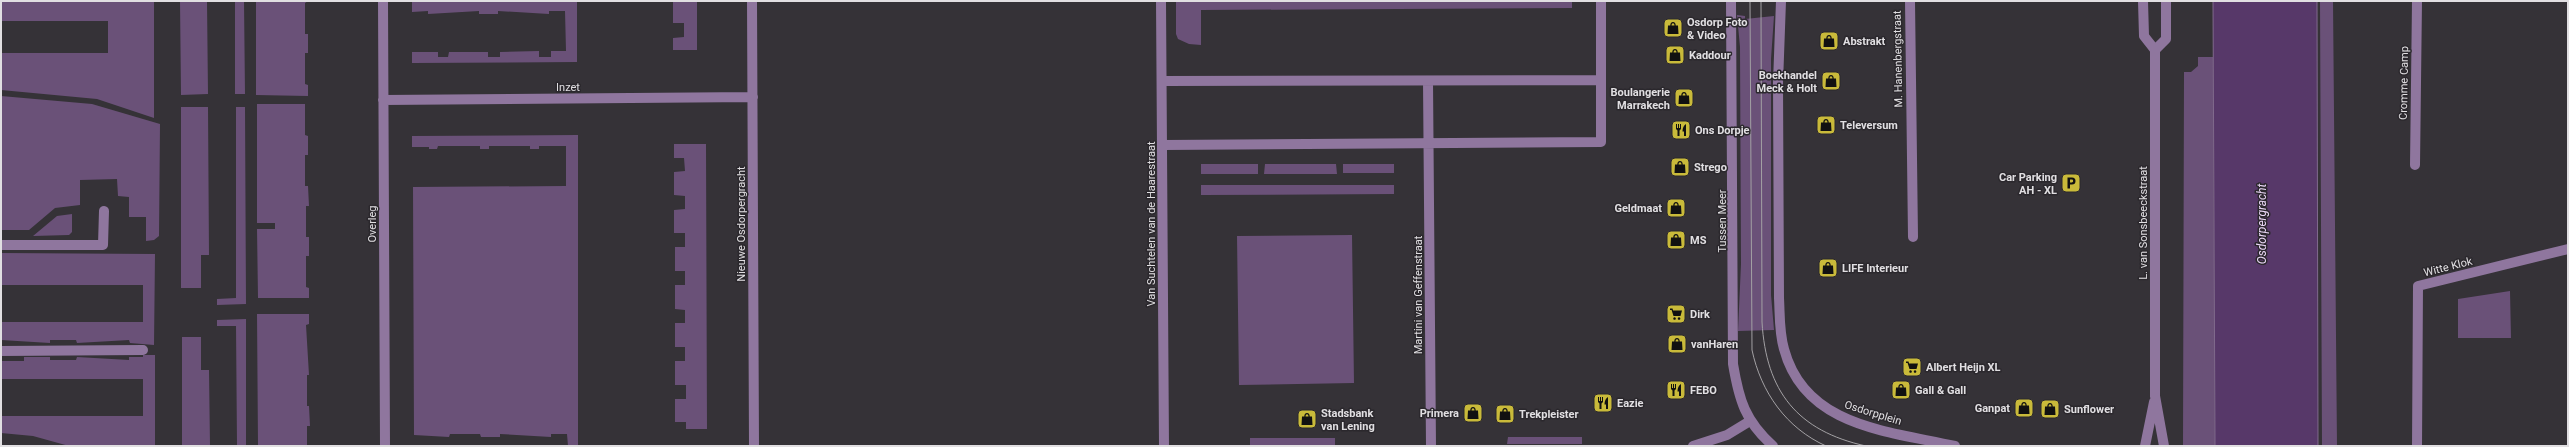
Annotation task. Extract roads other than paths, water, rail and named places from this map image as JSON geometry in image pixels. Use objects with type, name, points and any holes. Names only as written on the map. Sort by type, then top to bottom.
[{"type":"street","name":"Overleg","points":[[383,1],[385,446]]},
{"type":"street","name":"Nieuwe Osdorpergracht","points":[[752,1],[754,446]]},
{"type":"street","name":"Van Suchtelen van de Haarestraat","points":[[1162,1],[1164,446]]},
{"type":"street","points":[[1163,145],[1601,142],[1601,1]]},
{"type":"street","name":"Tussen Meer","points":[[1731,1],[1734,257],[1733,350],[1738,392],[1750,421]]},
{"type":"street","name":"Osdorpplein","points":[[1781,1],[1778,82],[1780,330],[1784,349],[1797,380],[1813,400],[1850,421],[1955,446]]},
{"type":"street","name":"M. Hanenbergstraat","points":[[1910,1],[1913,237]]},
{"type":"street","points":[[2143,1],[2144,36],[2155,50],[2166,39],[2166,1]]},
{"type":"street","name":"Cromme Camp","points":[[2415,165],[2417,1]]},
{"type":"street","name":"L. van Sonsbeeckstraat","points":[[2155,50],[2155,396],[2164,446]]},
{"type":"street","points":[[1162,81],[1601,80]]},
{"type":"street","name":"Martini van Geffenstraat","points":[[1428,81],[1431,446]]},
{"type":"street","name":"Inzet","points":[[383,100],[753,97]]},
{"type":"street","points":[[1,245],[103,245],[104,211]]},
{"type":"street","name":"Witte Klok","points":[[2417,446],[2418,286],[2568,249]]},
{"type":"street","points":[[1,350],[143,350]]},
{"type":"street","name":"L. van Sonsbeeckstraat","points":[[2145,446],[2155,396]]},
{"type":"street","points":[[1693,446],[1727,435],[1750,421],[1774,446]]},
{"type":"water","name":"Osdorpergracht","points":[[2213,1],[2317,1],[2318,446],[2215,446]]},
{"type":"tram line","points":[[1750,1],[1752,350],[1762,380],[1777,407],[1787,419],[1799,429],[1826,446]]},
{"type":"tram line","points":[[1761,1],[1762,322],[1765,347],[1770,368],[1778,388],[1790,404],[1804,418],[1821,430],[1842,439],[1866,446]]},
{"type":"place","name":"Osdorp Foto & Video","points":[[1673,28]]},
{"type":"place","name":"Abstrakt","points":[[1829,41]]},
{"type":"place","name":"Kaddour","points":[[1675,55]]},
{"type":"place","name":"Boekhandel Meck & Holt","points":[[1831,81]]},
{"type":"place","name":"Boulangerie Marrakech","points":[[1684,98]]},
{"type":"place","name":"Televersum","points":[[1826,125]]},
{"type":"place","name":"Ons Dorpje","points":[[1681,130]]},
{"type":"place","name":"Strego","points":[[1680,167]]},
{"type":"place","name":"Car Parking AH - XL","points":[[2071,183]]},
{"type":"place","name":"Geldmaat","points":[[1676,208]]},
{"type":"place","name":"MS","points":[[1676,240]]},
{"type":"place","name":"LIFE Interieur","points":[[1828,268]]},
{"type":"place","name":"Dirk","points":[[1676,314]]},
{"type":"place","name":"vanHaren","points":[[1677,344]]},
{"type":"place","name":"Albert Heijn XL","points":[[1912,367]]},
{"type":"place","name":"FEBO","points":[[1676,390]]},
{"type":"place","name":"Gall & Gall","points":[[1901,390]]},
{"type":"place","name":"Eazie","points":[[1603,403]]},
{"type":"place","name":"Ganpat","points":[[2024,408]]},
{"type":"place","name":"Sunflower","points":[[2050,409]]},
{"type":"place","name":"Primera","points":[[1473,413]]},
{"type":"place","name":"Trekpleister","points":[[1505,414]]},
{"type":"place","name":"Stadsbank van Lening","points":[[1307,419]]}]
